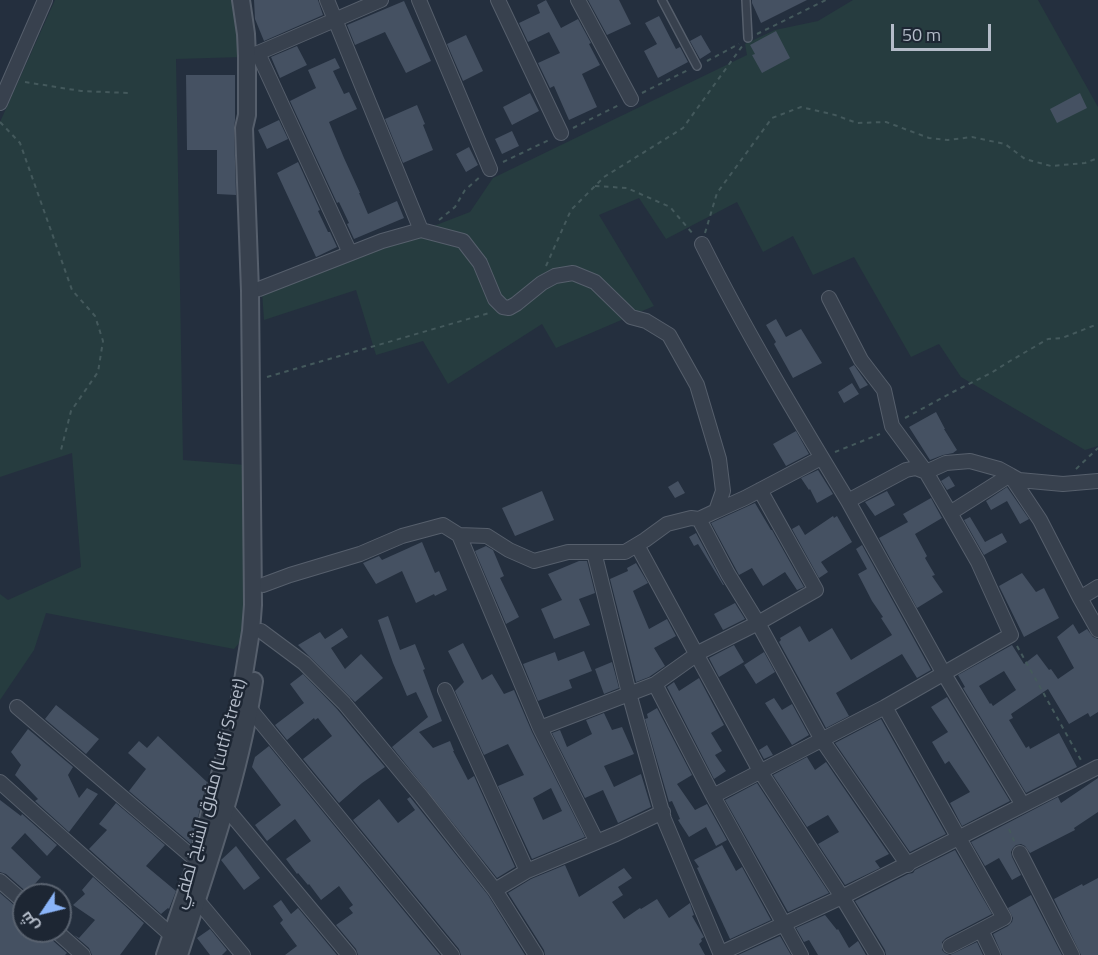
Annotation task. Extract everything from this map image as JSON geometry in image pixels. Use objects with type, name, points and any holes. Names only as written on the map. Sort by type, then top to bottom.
[{"type":"street","points":[[0,103],[45,0]]},
{"type":"street","points":[[241,0],[252,55],[350,253]]},
{"type":"street","points":[[327,0],[421,230]]},
{"type":"street","points":[[252,55],[381,0]]},
{"type":"street","points":[[419,0],[490,169]]},
{"type":"street","points":[[498,0],[561,134]]},
{"type":"street","points":[[578,0],[631,99]]},
{"type":"street","points":[[17,707],[202,865],[226,808],[250,709],[262,585],[258,380],[244,128],[248,115],[252,55]]},
{"type":"street","points":[[254,290],[382,241],[421,230],[463,241],[480,263],[495,299],[502,307],[509,308],[516,304],[542,283],[555,276],[573,273],[595,282],[631,318],[646,321],[669,335],[697,385],[719,459],[723,491],[716,511]]},
{"type":"street","points":[[702,244],[944,674],[1023,806]]},
{"type":"street","points":[[254,290],[253,605],[256,631],[304,663],[344,703],[495,890],[536,955]]},
{"type":"street","points":[[713,796],[885,707],[1011,635],[978,562],[926,472],[892,426],[884,390],[861,360],[829,298]]},
{"type":"street","points":[[262,585],[360,554],[402,536],[443,525],[459,535],[487,536],[509,550],[534,561],[568,552],[625,552],[667,524],[691,518],[699,519],[821,458]]},
{"type":"street","points":[[848,501],[906,470],[916,468],[926,472],[946,463],[970,460],[999,469],[1019,480],[1063,484],[1098,481]]},
{"type":"street","points":[[950,513],[1010,475]]},
{"type":"street","points":[[1010,475],[1040,520],[1098,630]]},
{"type":"street","points":[[540,728],[655,684],[697,655],[816,590],[760,490]]},
{"type":"street","points":[[699,519],[822,740],[908,865]]},
{"type":"street","points":[[459,535],[540,728],[597,842]]},
{"type":"street","points":[[637,545],[760,771],[877,955]]},
{"type":"street","points":[[594,552],[629,693],[663,812],[721,954],[908,865],[1093,770]]},
{"type":"street","points":[[1080,598],[1098,587]]},
{"type":"street","name":"مفرق الشيخ لطفي (Lutfi Street)","points":[[165,955],[178,945],[202,865],[214,795],[256,631]]},
{"type":"street","points":[[655,684],[713,796],[801,955]]},
{"type":"street","points":[[445,690],[527,871]]},
{"type":"street","points":[[885,707],[1004,918],[950,946]]},
{"type":"street","points":[[250,709],[452,955]]},
{"type":"street","points":[[0,782],[178,945]]},
{"type":"street","points":[[214,795],[349,955]]},
{"type":"street","points":[[495,890],[527,871],[663,812]]},
{"type":"street","points":[[1020,853],[1072,955]]},
{"type":"street","points":[[0,881],[12,892]]},
{"type":"street","points":[[192,894],[243,955]]},
{"type":"street","points":[[981,930],[993,955]]},
{"type":"street","points":[[70,943],[83,955]]},
{"type":"lane","points":[[662,0],[697,66]]},
{"type":"lane","points":[[746,0],[748,38]]},
{"type":"path","points":[[421,230],[442,219],[455,207],[465,190],[490,169],[826,0]]},
{"type":"path","points":[[542,283],[542,274],[571,210],[604,177],[683,128],[748,38]]},
{"type":"path","points":[[10,80],[81,91],[129,93]]},
{"type":"path","points":[[702,244],[717,193],[772,118],[801,107],[835,115],[856,123],[886,122],[929,138],[948,140],[972,137],[1005,144],[1025,159],[1052,166],[1085,163],[1098,158]]},
{"type":"path","points":[[0,122],[20,143],[72,290],[95,316],[103,341],[98,372],[71,411],[61,450]]},
{"type":"path","points":[[595,186],[627,188],[670,207],[702,244]]},
{"type":"path","points":[[258,380],[491,313],[502,307]]},
{"type":"path","points":[[821,458],[878,435],[953,392],[992,373],[1048,339],[1062,338],[1098,324]]},
{"type":"path","points":[[1063,484],[1098,448]]},
{"type":"path","points":[[1011,635],[1093,770]]},
{"type":"path","points":[[1002,816],[1020,853]]},
{"type":"green space","points":[[55,0],[235,0],[243,57],[176,59],[183,460],[246,465],[245,636],[234,649],[46,613],[34,650],[0,700],[0,594],[8,600],[81,567],[72,453],[0,477],[0,122]]},
{"type":"green space","points":[[853,0],[1038,0],[1098,107],[1098,446],[1085,450],[961,377],[939,344],[911,357],[854,257],[813,275],[793,236],[763,252],[737,202],[666,239],[639,198],[599,215],[654,306],[556,348],[542,324],[448,384],[423,341],[376,355],[356,290],[264,320],[262,292],[470,212],[493,178],[747,55],[745,44],[775,30],[818,21]]},
{"type":"building","points":[[254,0],[318,0],[323,15],[264,41],[255,19]]},
{"type":"building","points":[[546,0],[561,28],[578,19],[600,65],[582,74],[597,107],[569,120],[554,86],[550,88],[538,63],[560,53],[549,32],[528,42],[519,23],[540,13],[537,5]]},
{"type":"building","points":[[588,0],[619,0],[631,24],[607,35]]},
{"type":"building","points":[[752,0],[807,0],[761,23]]},
{"type":"building","points":[[404,1],[431,61],[406,73],[385,32],[355,45],[347,25]]},
{"type":"building","points":[[659,16],[676,49],[680,47],[688,62],[658,78],[644,51],[657,44],[645,23]]},
{"type":"building","points":[[776,31],[790,58],[762,73],[752,55],[755,54],[750,45]]},
{"type":"building","points":[[466,35],[483,71],[463,81],[447,44]]},
{"type":"building","points":[[701,35],[711,52],[700,59],[690,41]]},
{"type":"building","points":[[297,46],[307,65],[280,78],[271,57]]},
{"type":"building","points":[[335,58],[340,68],[333,71],[344,94],[349,92],[357,109],[329,122],[368,214],[397,201],[404,218],[354,239],[347,224],[349,223],[339,202],[337,203],[290,101],[316,88],[308,70]]},
{"type":"building","points":[[186,75],[235,75],[236,195],[217,194],[217,150],[187,150]]},
{"type":"building","points":[[530,93],[539,111],[512,125],[503,107]]},
{"type":"building","points":[[1080,93],[1087,108],[1057,123],[1050,109]]},
{"type":"building","points":[[417,105],[433,150],[403,163],[385,119]]},
{"type":"building","points":[[279,120],[288,139],[267,149],[258,130]]},
{"type":"building","points":[[512,131],[519,146],[502,154],[495,139]]},
{"type":"building","points":[[469,147],[478,165],[466,172],[456,154]]},
{"type":"building","points":[[298,162],[320,210],[318,211],[337,247],[316,257],[277,173]]},
{"type":"building","points":[[776,319],[786,337],[801,329],[822,363],[793,378],[766,325]]},
{"type":"building","points":[[854,365],[868,385],[860,389],[849,368]]},
{"type":"building","points":[[852,383],[859,394],[844,403],[838,392]]},
{"type":"building","points":[[936,412],[957,450],[930,460],[909,427]]},
{"type":"building","points":[[796,431],[809,454],[786,466],[773,444]]},
{"type":"building","points":[[818,470],[833,494],[817,503],[801,478]]},
{"type":"building","points":[[949,476],[955,486],[947,490],[941,481]]},
{"type":"building","points":[[678,481],[685,493],[675,498],[668,487]]},
{"type":"building","points":[[1007,487],[1029,519],[1020,524],[1007,501],[991,510],[986,501]]},
{"type":"building","points":[[542,491],[554,520],[515,536],[502,508]]},
{"type":"building","points":[[887,491],[895,505],[875,516],[865,502]]},
{"type":"building","points":[[931,498],[942,518],[915,534],[935,575],[932,576],[943,592],[917,608],[879,538],[908,522],[903,514]]},
{"type":"building","points":[[755,503],[804,587],[797,590],[785,572],[763,586],[752,568],[739,575],[711,523]]},
{"type":"building","points":[[833,516],[834,518],[837,516],[852,542],[821,562],[828,572],[819,578],[792,529],[799,525],[805,535]]},
{"type":"building","points":[[970,517],[985,542],[1002,533],[1007,542],[984,555],[964,520]]},
{"type":"building","points":[[696,533],[724,585],[698,544],[694,546],[689,537]]},
{"type":"building","points":[[422,542],[435,573],[439,571],[447,590],[416,603],[402,571],[376,584],[363,563],[379,556],[382,560]]},
{"type":"building","points":[[862,545],[931,670],[917,678],[902,654],[836,693],[849,716],[826,728],[779,642],[780,638],[800,626],[809,642],[832,628],[851,660],[892,635],[858,574],[867,569],[856,549]]},
{"type":"building","points":[[486,546],[493,550],[504,576],[500,578],[519,617],[506,624],[475,551]]},
{"type":"building","points":[[579,561],[587,561],[595,593],[579,599],[590,625],[554,639],[541,609],[562,600],[548,574]]},
{"type":"building","points":[[636,563],[648,583],[633,591],[649,629],[667,619],[676,636],[654,648],[665,666],[649,677],[636,682],[610,579],[628,571],[627,568]]},
{"type":"building","points":[[1022,573],[1036,592],[1044,588],[1059,618],[1024,637],[999,586]]},
{"type":"building","points":[[735,603],[745,619],[723,630],[714,614]]},
{"type":"building","points":[[388,616],[400,650],[415,644],[442,721],[419,732],[433,748],[450,741],[468,780],[474,776],[515,867],[497,878],[392,747],[428,717],[416,692],[407,696],[393,663],[378,620]]},
{"type":"building","points":[[1073,624],[1079,634],[1087,629],[1093,637],[1098,639],[1098,712],[1090,717],[1088,713],[1069,724],[1048,689],[1011,714],[1013,718],[1009,720],[1026,748],[1029,746],[1030,749],[1059,733],[1077,767],[1026,793],[963,688],[965,687],[958,675],[1012,645],[1024,664],[1037,654],[1058,679],[1074,668],[1057,637]],"holes":[[[1004,671],[1016,690],[993,706],[979,686]]]},
{"type":"building","points":[[342,628],[348,637],[331,648],[345,669],[361,654],[383,678],[355,702],[298,645],[320,632],[325,639]]},
{"type":"building","points":[[463,643],[482,680],[492,674],[504,694],[514,690],[532,732],[585,837],[532,859],[498,786],[524,775],[508,744],[484,755],[455,691],[464,682],[448,651]],"holes":[[[551,788],[562,811],[543,820],[533,798]]]},
{"type":"building","points":[[734,645],[744,662],[719,677],[709,658]]},
{"type":"building","points":[[584,651],[592,671],[569,680],[572,688],[538,701],[523,664],[555,652],[558,661]]},
{"type":"building","points":[[764,652],[775,672],[756,684],[744,665]]},
{"type":"building","points":[[612,662],[619,688],[604,694],[595,669]]},
{"type":"building","points":[[303,674],[337,709],[385,767],[339,803],[303,759],[332,736],[318,718],[315,720],[314,718],[287,740],[275,725],[304,703],[290,684]]},
{"type":"building","points":[[699,678],[724,725],[711,733],[722,751],[715,755],[726,771],[714,779],[667,687],[674,682],[679,691]]},
{"type":"building","points":[[947,697],[1010,801],[962,826],[950,803],[970,792],[949,761],[945,764],[932,742],[948,732],[931,707]]},
{"type":"building","points":[[774,698],[782,710],[792,704],[809,735],[792,745],[765,703]]},
{"type":"building","points":[[56,705],[99,739],[86,754],[45,719]]},
{"type":"building","points":[[657,708],[692,775],[677,784],[695,810],[707,804],[727,840],[716,846],[706,827],[689,837],[678,820],[680,819],[672,801],[669,802],[645,719],[648,718],[647,714]]},
{"type":"building","points":[[604,713],[612,730],[622,727],[634,754],[604,766],[614,787],[641,774],[651,807],[618,823],[603,790],[585,798],[552,733],[560,730],[567,747],[592,734],[586,720]]},
{"type":"building","points":[[881,719],[946,834],[910,852],[835,743]]},
{"type":"building","points":[[28,729],[73,767],[68,775],[79,798],[87,788],[98,794],[69,832],[35,801],[38,799],[15,775],[21,765],[11,752]]},
{"type":"building","points":[[158,736],[207,782],[191,844],[129,791],[146,769],[128,753],[139,741],[147,748]]},
{"type":"building","points":[[767,745],[773,755],[764,759],[759,750]]},
{"type":"building","points":[[269,746],[440,955],[358,955],[356,949],[336,925],[353,913],[349,908],[353,905],[339,886],[321,900],[286,859],[311,841],[295,819],[267,841],[255,825],[281,805],[252,767],[255,757]]},
{"type":"building","points":[[807,757],[815,770],[826,762],[889,854],[875,861],[880,868],[845,885],[818,844],[839,832],[828,815],[807,827],[773,775]]},
{"type":"building","points":[[1098,778],[1098,812],[1074,828],[1075,830],[1030,853],[1021,844],[1013,848],[1012,857],[1021,875],[1012,880],[999,858],[985,866],[971,842],[1058,797],[1061,803]]},
{"type":"building","points":[[757,783],[829,893],[788,912],[725,800]]},
{"type":"building","points":[[410,797],[488,895],[525,955],[461,955],[459,949],[353,820],[379,799],[398,823],[415,810],[407,799]]},
{"type":"building","points":[[0,800],[21,816],[22,814],[57,845],[47,856],[25,833],[11,848],[41,877],[36,883],[16,883],[0,872]]},
{"type":"building","points":[[116,803],[165,845],[146,866],[176,891],[169,909],[161,914],[89,849],[107,830],[99,824]]},
{"type":"building","points":[[722,845],[736,871],[742,867],[771,920],[730,939],[694,860]]},
{"type":"building","points":[[236,846],[260,878],[244,890],[221,860]]},
{"type":"building","points":[[955,850],[992,914],[946,938],[942,942],[942,950],[950,955],[886,955],[855,901]]},
{"type":"building","points":[[565,865],[579,897],[624,868],[632,878],[618,887],[623,895],[612,902],[624,919],[657,899],[669,918],[690,903],[694,915],[692,916],[704,937],[699,944],[705,955],[545,955],[508,893],[531,879]]},
{"type":"building","points":[[93,877],[144,923],[120,955],[92,955],[89,948],[74,935],[79,938],[95,920],[73,905],[85,894],[82,890]]},
{"type":"building","points":[[1098,878],[1098,955],[1081,955],[1054,899]]},
{"type":"building","points":[[0,893],[12,903],[12,943],[56,943],[67,953],[65,955],[0,955]]},
{"type":"building","points":[[1031,895],[1062,955],[1002,955],[993,934],[1012,922],[1013,918],[1008,908]]},
{"type":"building","points":[[281,900],[291,914],[298,908],[337,955],[285,955],[297,946],[280,923],[283,920],[273,906]]},
{"type":"building","points":[[825,915],[838,929],[849,948],[858,941],[866,955],[818,955],[809,940],[804,942],[796,928]]},
{"type":"building","points":[[210,929],[227,950],[222,955],[210,955],[197,938]]},
{"type":"building","points":[[780,936],[791,955],[738,955]]},
{"type":"building","points":[[977,942],[983,955],[950,955]]}]
